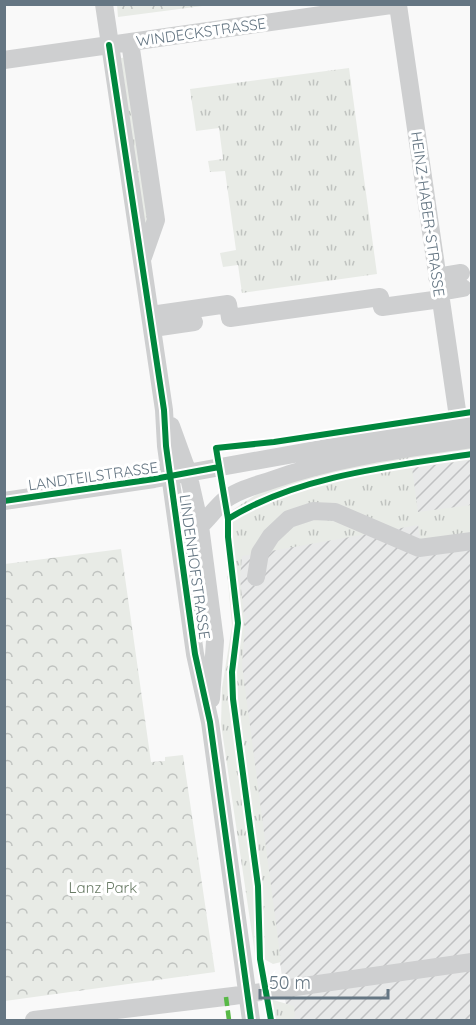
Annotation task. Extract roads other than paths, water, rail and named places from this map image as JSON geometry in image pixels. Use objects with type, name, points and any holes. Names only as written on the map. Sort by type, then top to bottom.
[{"type":"street","name":"LINDENHOFSTRASSE","points":[[104,4],[152,322],[164,410],[166,446],[200,526],[215,641],[210,722]]},
{"type":"street","name":"WINDECKSTRASSE","points":[[4,60],[398,4]]},
{"type":"street","name":"HEINZ-HABER-STRASSE","points":[[398,4],[439,289],[465,423]]},
{"type":"street","name":"LINDENHOFSTRASSE","points":[[130,42],[156,220],[142,262]]},
{"type":"street","points":[[152,322],[228,304],[230,318],[380,297],[382,307],[462,280]]},
{"type":"street","points":[[412,292],[439,289]]},
{"type":"street","points":[[152,322],[194,322]]},
{"type":"street","name":"LANDTEILSTRASSE","points":[[4,501],[180,475],[465,423]]},
{"type":"street","points":[[200,526],[225,500],[240,491],[284,476],[323,464],[387,451],[471,440]]},
{"type":"street","name":"LINDENHOFSTRASSE","points":[[180,475],[195,654],[210,722],[251,1020]]},
{"type":"street","points":[[256,577],[260,553],[271,536],[289,519],[313,511],[335,512],[419,548],[471,541]]},
{"type":"street","points":[[34,1020],[97,1017],[471,963]]},
{"type":"park label","name":"Lanz Park","points":[[103,887]]}]
